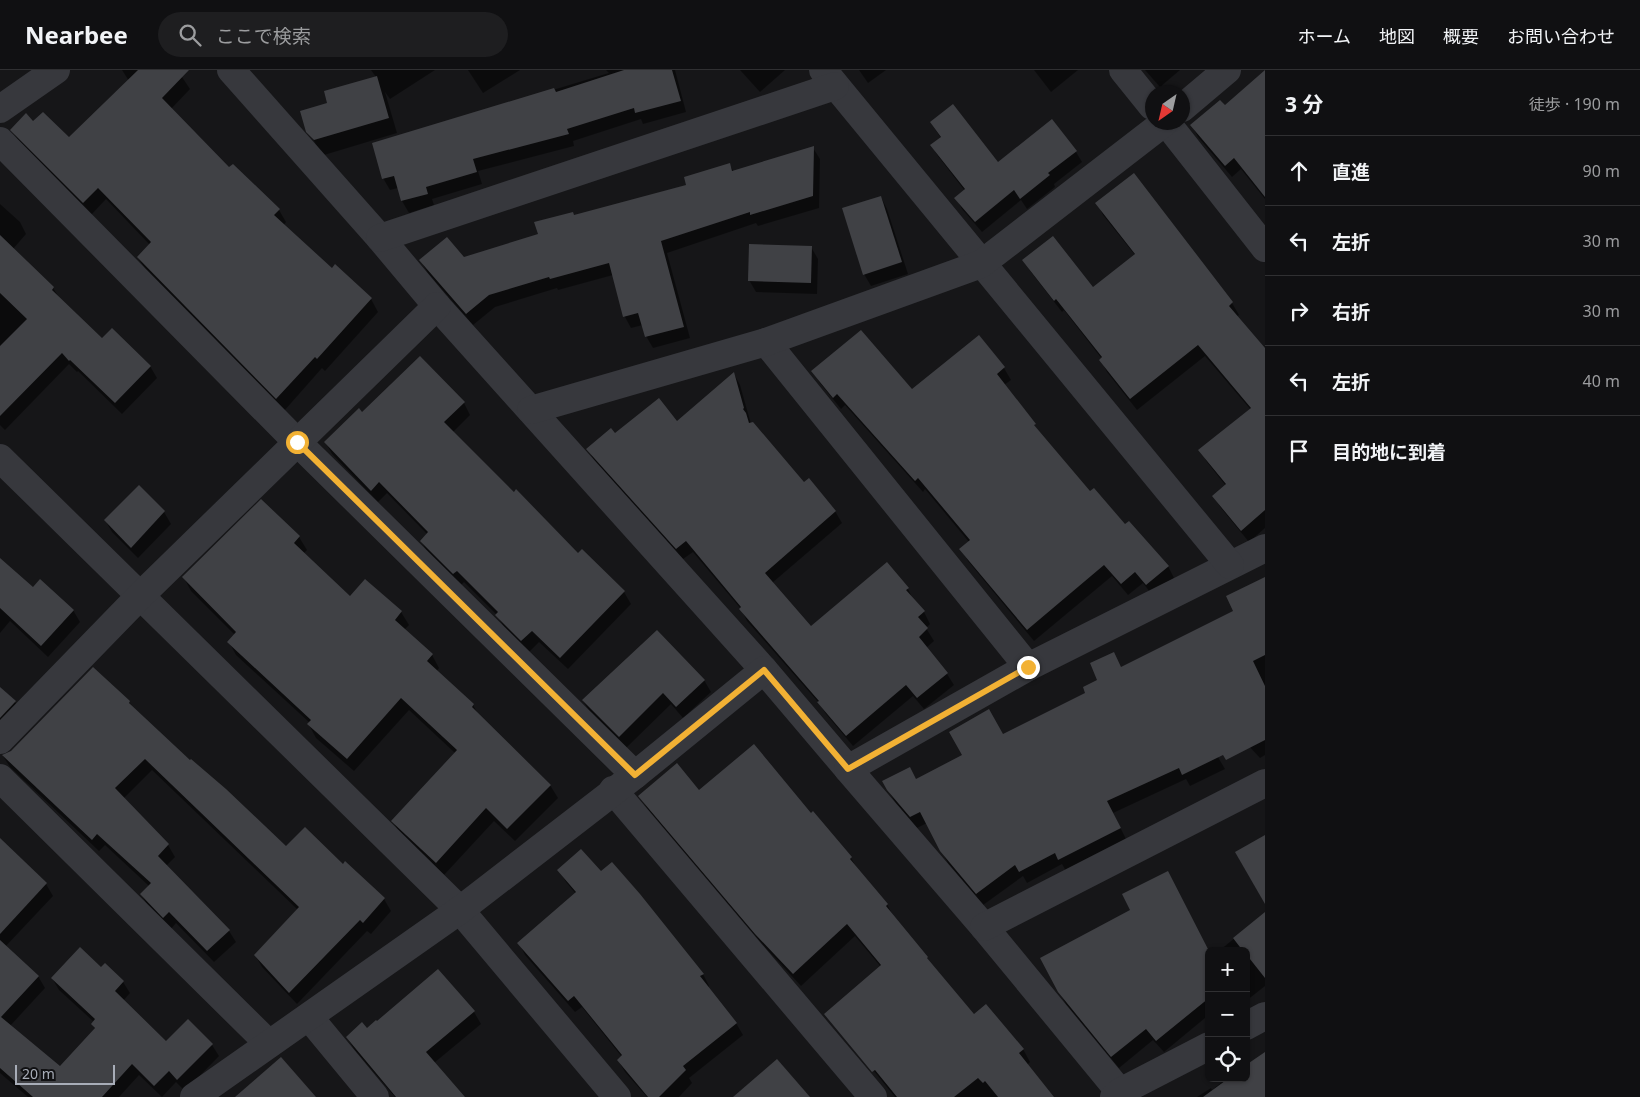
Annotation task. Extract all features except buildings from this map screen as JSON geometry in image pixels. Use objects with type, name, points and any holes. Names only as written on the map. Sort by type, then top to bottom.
[{"type":"street","points":[[0,109],[56,70]]},
{"type":"street","points":[[231,70],[380,238],[437,306],[764,670],[984,927],[1119,1095],[1205,1048]]},
{"type":"street","points":[[1123,70],[1145,97]]},
{"type":"street","points":[[1190,101],[1227,70]]},
{"type":"street","points":[[380,238],[829,78],[1230,565]]},
{"type":"street","points":[[531,410],[766,342],[982,264],[1155,130]]},
{"type":"street","points":[[1171,130],[1265,248]]},
{"type":"street","points":[[0,141],[297,442],[635,775]]},
{"type":"street","points":[[0,740],[140,597],[437,306]]},
{"type":"street","points":[[766,342],[1028,667]]},
{"type":"street","points":[[0,458],[460,910],[618,1097]]},
{"type":"street","points":[[848,769],[1028,667],[1265,548]]},
{"type":"street","points":[[194,1097],[460,910],[613,790],[635,775],[764,670]]},
{"type":"street","points":[[0,778],[269,1044]]},
{"type":"street","points":[[984,927],[1265,783]]},
{"type":"street","points":[[613,790],[873,1097]]},
{"type":"street","points":[[1250,1024],[1265,1016]]},
{"type":"street","points":[[309,1017],[375,1097]]},
{"type":"route","points":[[297,442],[635,775],[764,670],[848,769],[1028,667]]}]
